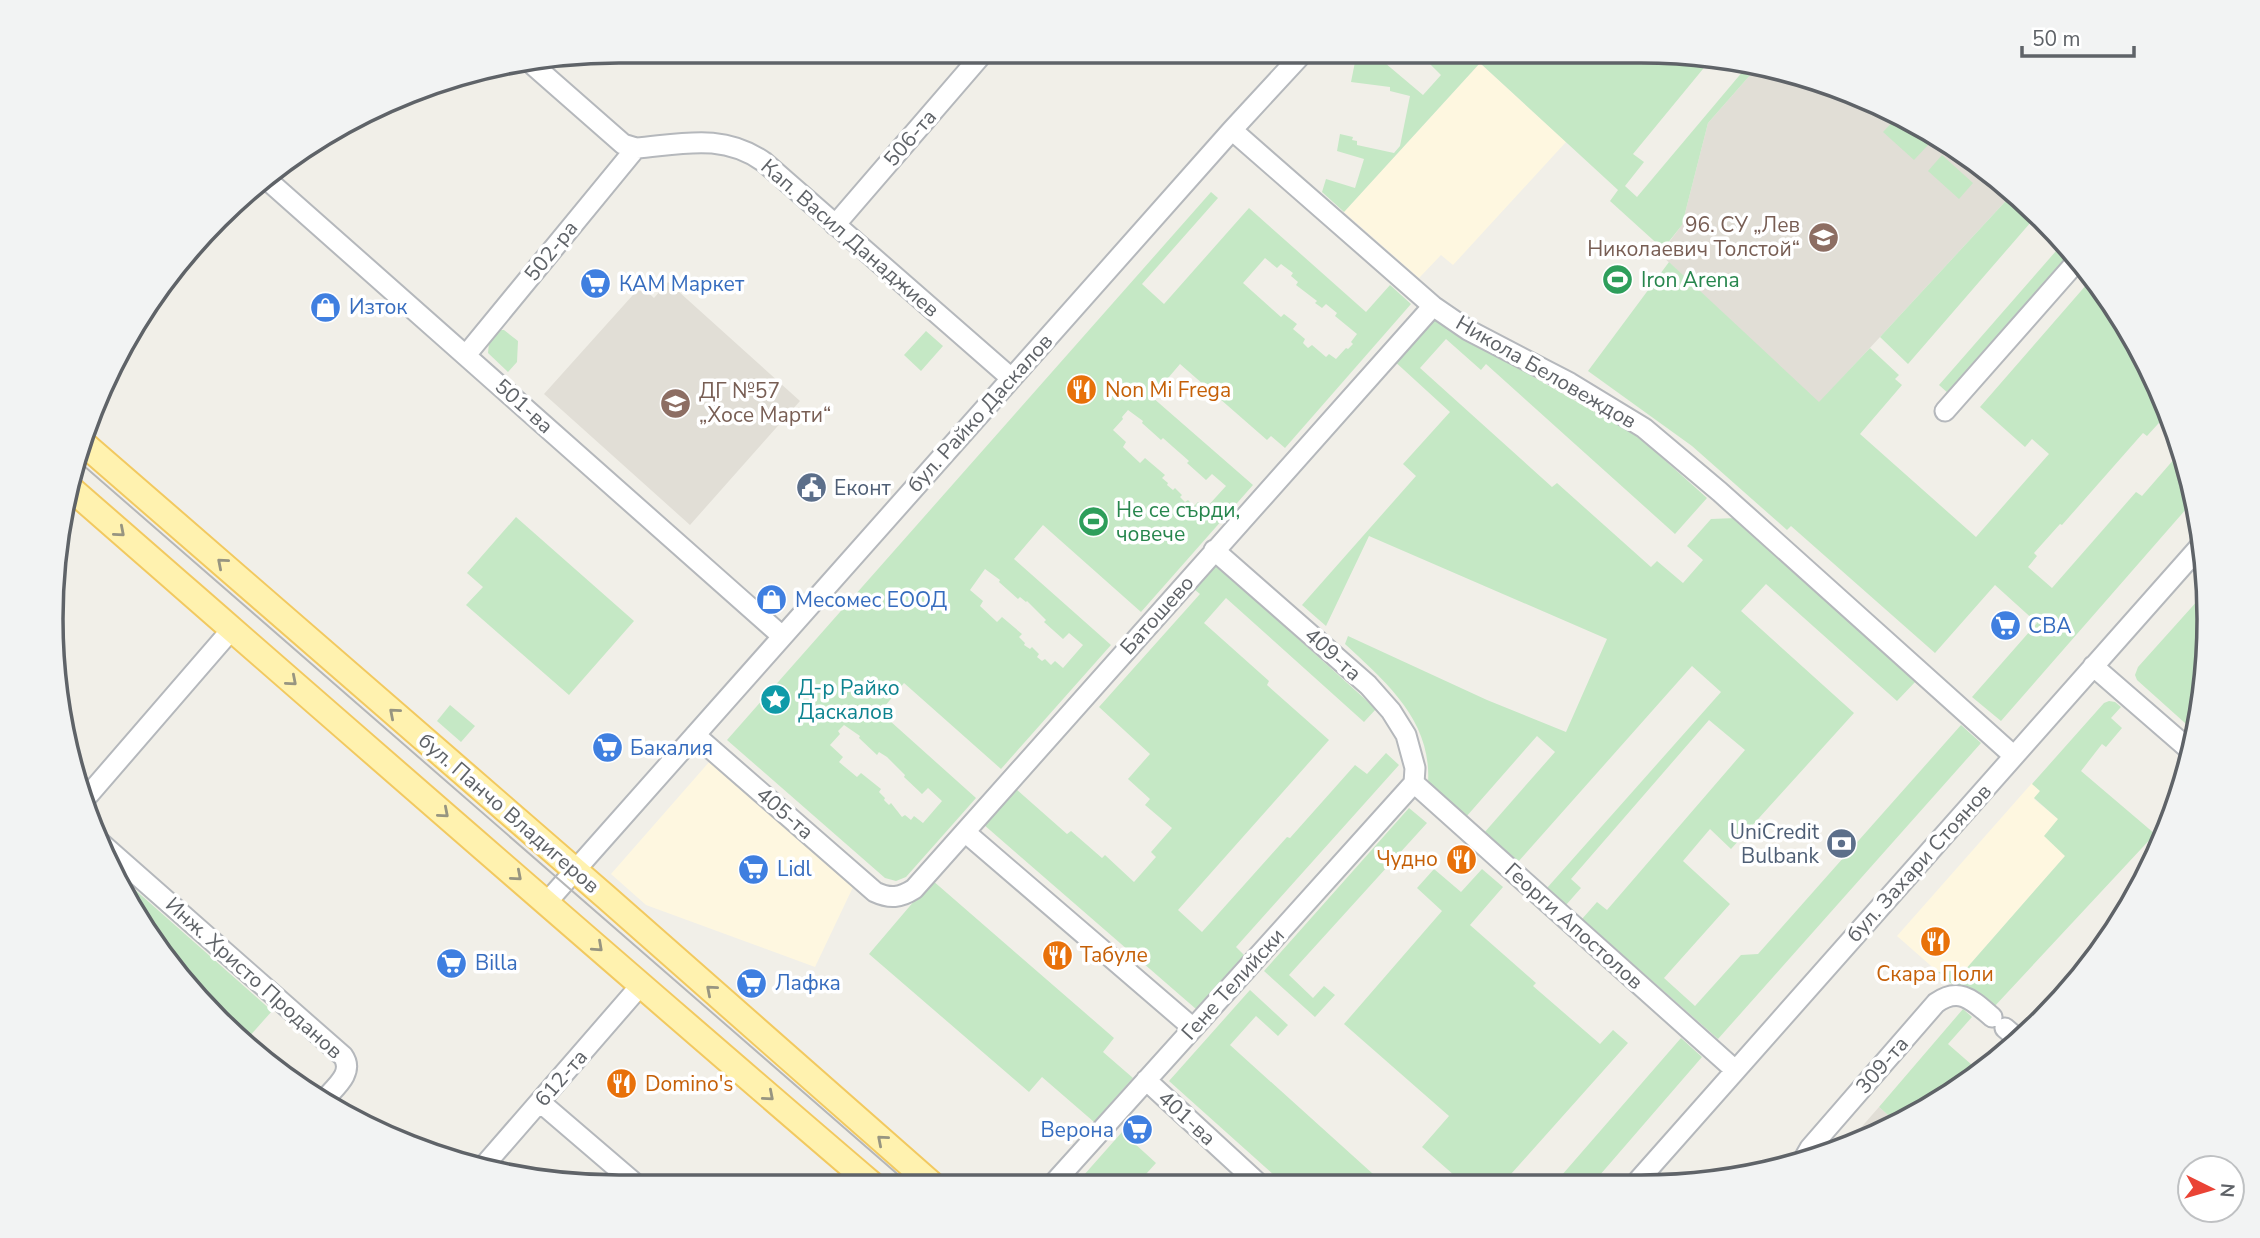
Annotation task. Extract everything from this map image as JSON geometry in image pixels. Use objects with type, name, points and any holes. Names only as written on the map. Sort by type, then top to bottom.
[{"type":"main road","name":"бул. Панчо Владигеров","points":[[90,449],[922,1175]]},
{"type":"main road","name":"бул. Панчо Владигеров","points":[[78,495],[640,986],[861,1175]]},
{"type":"street","name":"506-та","points":[[835,225],[975,63]]},
{"type":"street","name":"бул. Райко Даскалов","points":[[547,902],[1293,63]]},
{"type":"street","points":[[538,69],[623,144],[636,148]]},
{"type":"street","name":"Никола Беловеждов","points":[[1232,130],[1433,306],[1468,330],[1570,383],[1644,428],[1720,492],[2014,756]]},
{"type":"street","name":"Кап. Васил Данаджиев","points":[[636,148],[715,141],[750,152],[1011,378]]},
{"type":"street","name":"502-ра","points":[[466,355],[636,148]]},
{"type":"street","name":"501-ва","points":[[273,185],[782,636]]},
{"type":"street","points":[[1945,411],[2071,268]]},
{"type":"street","name":"Батошево","points":[[914,889],[1433,306]]},
{"type":"street","name":"409-та","points":[[1214,550],[1368,685],[1391,711],[1406,735],[1415,768],[1414,783]]},
{"type":"street","name":"бул. Захари Стоянов","points":[[1643,1175],[2193,554]]},
{"type":"street","points":[[91,792],[232,629]]},
{"type":"street","points":[[2093,666],[2182,743]]},
{"type":"street","name":"405-та","points":[[695,735],[875,892],[895,897],[914,889]]},
{"type":"street","name":"Гене Телийски","points":[[1061,1175],[1414,783]]},
{"type":"street","name":"Георги Апостолов","points":[[1414,783],[1735,1070]]},
{"type":"street","points":[[965,832],[1193,1028]]},
{"type":"street","name":"Инж. Христо Проданов","points":[[116,856],[343,1056],[348,1065],[346,1074],[329,1094]]},
{"type":"street","name":"612-та","points":[[490,1159],[640,986]]},
{"type":"street","name":"309-та","points":[[1810,1148],[1943,998],[1960,995],[1976,1003],[2006,1028]]},
{"type":"street","name":"401-ва","points":[[1146,1080],[1249,1175]]},
{"type":"street","points":[[540,1102],[625,1175]]},
{"type":"shaded area","points":[[1480,63],[1566,142],[1453,265],[1441,255],[1419,278],[1344,212]]},
{"type":"shaded area","name":"96. СУ „Лев Николаевич Толстой“","points":[[1751,74],[1785,82],[1854,105],[1919,137],[2007,200],[1819,403],[1660,254],[1682,225],[1708,123]]},
{"type":"shaded area","name":"ДГ №57 „Хосе Марти“","points":[[668,282],[800,401],[690,525],[544,394],[641,286],[654,298]]},
{"type":"shaded area","points":[[710,761],[854,885],[815,967],[646,905],[611,874]]},
{"type":"shaded area","points":[[2032,783],[2040,791],[2034,799],[2058,819],[2066,855],[1965,970],[1938,972],[1897,936]]},
{"type":"shaded area","points":[[1879,1107],[1890,1117],[1887,1118],[1858,1131]]},
{"type":"green space","points":[[1355,63],[1385,63],[1423,95],[1441,75],[1431,63],[1480,63],[1344,212],[1322,192],[1326,179],[1355,188],[1364,159],[1337,151],[1340,134],[1353,137],[1352,140],[1357,141],[1357,145],[1394,153],[1400,146],[1410,96],[1390,91],[1390,87],[1351,82]]},
{"type":"green space","points":[[1480,63],[1641,63],[1705,67],[1633,154],[1644,162],[1625,186],[1637,197],[1742,73],[1751,74],[1708,123],[1682,225],[1663,249],[1610,201],[1618,190]]},
{"type":"green space","points":[[1892,123],[1929,144],[1914,160],[1883,132]]},
{"type":"green space","points":[[1942,155],[1973,183],[1959,199],[1928,171]]},
{"type":"green space","points":[[1211,192],[1218,198],[1142,284],[1164,304],[1249,208],[1366,312],[1390,285],[1411,304],[1285,448],[1271,436],[1267,440],[1180,364],[1152,397],[1253,485],[1141,612],[1043,525],[1014,559],[1111,645],[1001,769],[904,683],[880,712],[976,798],[906,877],[896,881],[885,878],[727,740]],"holes":[[[1265,258],[1277,268],[1281,264],[1293,273],[1291,276],[1298,282],[1296,285],[1317,301],[1315,303],[1322,308],[1326,304],[1337,313],[1335,316],[1357,334],[1351,342],[1353,344],[1336,359],[1329,354],[1326,357],[1312,345],[1308,348],[1303,343],[1305,339],[1293,329],[1297,324],[1284,314],[1281,317],[1243,283]],[[1128,410],[1189,461],[1187,463],[1206,480],[1212,474],[1226,486],[1206,508],[1198,502],[1194,506],[1188,500],[1185,502],[1175,488],[1173,490],[1167,485],[1162,478],[1165,475],[1145,458],[1140,463],[1123,447],[1126,442],[1113,430]],[[985,569],[1018,599],[1020,597],[1027,601],[1046,620],[1044,622],[1063,639],[1069,633],[1083,645],[1063,668],[1055,661],[1051,665],[1045,659],[1042,661],[1032,647],[1030,649],[1024,645],[1019,637],[1022,634],[1002,617],[997,622],[980,606],[983,601],[970,590]],[[844,725],[860,736],[877,755],[879,752],[887,757],[922,794],[928,788],[942,801],[923,823],[914,816],[911,820],[905,815],[902,817],[891,803],[889,805],[884,800],[879,792],[881,789],[861,773],[857,777],[839,762],[843,757],[830,745],[840,734],[838,731]]]},
{"type":"green space","points":[[2007,200],[2030,223],[1908,364],[1880,337]]},
{"type":"green space","points":[[2057,250],[2065,260],[1949,394],[1939,385]]},
{"type":"green space","points":[[1669,262],[1819,402],[1870,348],[1899,375],[1895,379],[1902,385],[1860,434],[1976,537],[2049,454],[2032,439],[2025,447],[1980,407],[2085,286],[2123,341],[2160,421],[2147,436],[2143,433],[2062,525],[2060,524],[2034,553],[2037,556],[2028,567],[2052,588],[2136,492],[2142,496],[2173,460],[2186,510],[2001,721],[1972,697],[2037,623],[1995,585],[1935,653],[1791,526],[1787,530],[1692,446],[1588,371]]},
{"type":"green space","points":[[1429,317],[1640,438],[1707,498],[1675,534],[1486,364],[1481,370],[1446,339],[1420,368],[1552,487],[1557,483],[1651,567],[1657,561],[1683,583],[1703,560],[1687,546],[1711,519],[1736,518],[1917,680],[1897,701],[1766,584],[1741,611],[1854,713],[1731,849],[1710,829],[1683,861],[1730,904],[1664,978],[1695,1006],[1741,955],[1758,954],[1961,725],[1981,743],[1718,1039],[1582,919],[1597,902],[1607,910],[1745,750],[1709,720],[1571,879],[1581,888],[1566,905],[1547,888],[1721,692],[1692,666],[1518,862],[1484,833],[1555,752],[1537,736],[1466,817],[1428,783],[1423,741],[1415,722],[1391,689],[1345,644],[1348,636],[1487,700],[1566,732],[1607,639],[1369,536],[1326,626],[1302,605],[1416,476],[1403,464],[1450,412],[1392,359]]},
{"type":"green space","points":[[500,330],[518,341],[517,362],[508,372],[488,353],[489,343]]},
{"type":"green space","points":[[926,331],[943,346],[921,371],[904,355]]},
{"type":"green space","points":[[516,517],[634,621],[569,695],[466,605],[483,587],[467,573]]},
{"type":"green space","points":[[1211,560],[1376,709],[1364,722],[1226,598],[1204,623],[1269,681],[1267,685],[1329,740],[1178,910],[1202,932],[1355,765],[1367,774],[1386,753],[1399,765],[1236,947],[1244,955],[1196,1009],[983,824],[1015,788],[1067,834],[1071,831],[1102,858],[1105,855],[1134,882],[1156,857],[1151,852],[1172,828],[1145,805],[1150,799],[1128,779],[1150,754],[1099,707],[1200,594],[1189,585]]},
{"type":"green space","points":[[2197,602],[2196,655],[2186,724],[2137,680],[2135,675],[2138,667]]},
{"type":"green space","points":[[2115,702],[2121,707],[2111,718],[2122,728],[2106,747],[2102,744],[2081,771],[2154,833],[1993,1008],[1955,987],[1938,972],[1965,970],[2065,856],[2044,836],[2058,819],[2034,798],[2040,791],[2032,784],[2104,703]]},
{"type":"green space","points":[[450,705],[475,726],[461,742],[437,721]]},
{"type":"green space","points":[[1409,808],[1427,823],[1289,975],[1313,998],[1324,986],[1335,995],[1315,1017],[1264,971]]},
{"type":"green space","points":[[1434,869],[1461,892],[1482,869],[1503,887],[1470,925],[1536,983],[1533,986],[1600,1044],[1613,1030],[1628,1043],[1512,1175],[1454,1175],[1422,1147],[1449,1116],[1344,1024],[1442,911],[1417,888]]},
{"type":"green space","points":[[932,880],[1114,1038],[1103,1052],[1133,1078],[1094,1122],[1042,1077],[1029,1092],[869,954]]},
{"type":"green space","points":[[132,887],[272,1011],[250,1035],[201,986],[157,928]]},
{"type":"green space","points":[[1250,990],[1288,1025],[1278,1036],[1256,1016],[1230,1045],[1374,1175],[1274,1175],[1169,1081]]},
{"type":"green space","points":[[1963,1009],[1972,1017],[1948,1044],[1972,1065],[1919,1101],[1890,1117],[1879,1107]]},
{"type":"green space","points":[[1681,1038],[1702,1057],[1600,1175],[1562,1175]]},
{"type":"green space","points":[[1122,1132],[1156,1163],[1145,1175],[1084,1175]]},
{"type":"tram line","points":[[85,467],[899,1175]]},
{"type":"place","name":"96. СУ „Лев Николаевич Толстой“","points":[[1823,237]]},
{"type":"place","name":"Iron Arena","points":[[1618,280]]},
{"type":"place","name":"КАМ Маркет","points":[[596,284]]},
{"type":"place","name":"Изток","points":[[326,307]]},
{"type":"place","name":"Non Mi Frega","points":[[1082,390]]},
{"type":"place","name":"ДГ №57 „Хосе Марти“","points":[[676,403]]},
{"type":"place","name":"Еконт","points":[[811,488]]},
{"type":"place","name":"Не се сърди, човече","points":[[1093,522]]},
{"type":"place","name":"Месомес ЕООД","points":[[772,600]]},
{"type":"place","name":"CBA","points":[[2005,626]]},
{"type":"place","name":"Д-р Райко Даскалов","points":[[775,700]]},
{"type":"place","name":"Бакалия","points":[[607,748]]},
{"type":"place","name":"UniCredit Bulbank","points":[[1842,844]]},
{"type":"place","name":"Чудно","points":[[1461,859]]},
{"type":"place","name":"Lidl","points":[[754,869]]},
{"type":"place","name":"Скара Поли","points":[[1935,942]]},
{"type":"place","name":"Табуле","points":[[1057,955]]},
{"type":"place","name":"Billa","points":[[452,963]]},
{"type":"place","name":"Лафка","points":[[752,983]]},
{"type":"place","name":"Domino's","points":[[622,1084]]},
{"type":"place","name":"Верона","points":[[1137,1130]]}]
